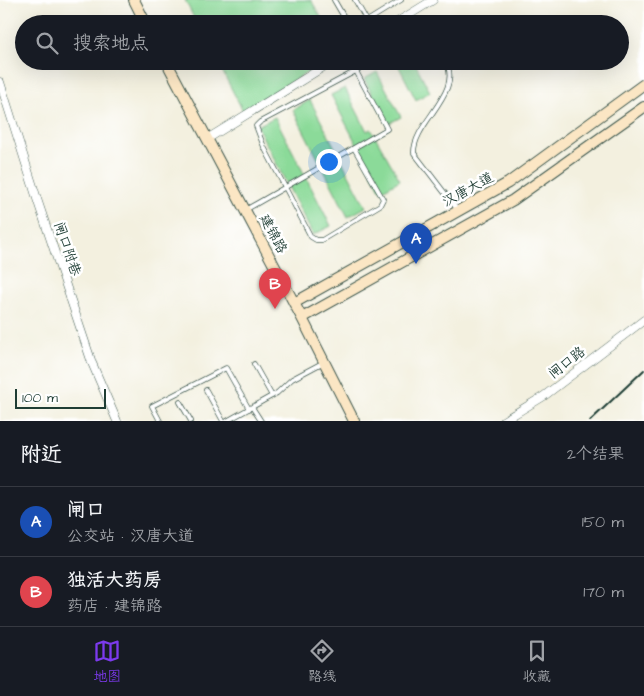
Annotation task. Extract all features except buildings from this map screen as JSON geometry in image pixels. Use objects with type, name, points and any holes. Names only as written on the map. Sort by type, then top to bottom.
[{"type":"main road","points":[[134,0],[142,15]]},
{"type":"main road","name":"建锦路","points":[[171,70],[302,318],[354,421]]},
{"type":"main road","name":"汉唐大道","points":[[294,304],[508,183],[644,84]]},
{"type":"main road","points":[[302,318],[513,200],[644,106]]},
{"type":"street","points":[[409,15],[433,0]]},
{"type":"street","points":[[207,139],[318,70]]},
{"type":"street","name":"闸口附巷","points":[[0,82],[89,354],[117,421]]},
{"type":"street","name":"闸口路","points":[[503,421],[544,396],[644,320]]},
{"type":"lane","points":[[334,0],[343,15]]},
{"type":"lane","points":[[355,0],[363,15]]},
{"type":"lane","points":[[378,15],[401,0]]},
{"type":"lane","points":[[450,70],[450,80],[441,101],[414,144],[414,152],[459,211]]},
{"type":"lane","points":[[245,210],[285,187],[387,129],[356,71],[260,122],[256,126],[285,187],[311,237],[316,240],[322,240],[380,205],[383,199],[354,148]]},
{"type":"lane","points":[[227,421],[272,396],[292,379],[324,362]]},
{"type":"lane","points":[[254,364],[272,396]]},
{"type":"lane","points":[[160,421],[152,406],[226,368],[261,421]]},
{"type":"lane","points":[[206,390],[223,421]]},
{"type":"lane","points":[[180,402],[191,421]]},
{"type":"green space","points":[[185,0],[311,0],[320,15],[192,15]]},
{"type":"green space","points":[[222,70],[312,70],[243,111]]},
{"type":"green space","points":[[401,70],[419,70],[430,92],[416,100]]},
{"type":"green space","points":[[377,72],[401,117],[388,124],[364,79]]},
{"type":"green space","points":[[345,88],[367,131],[371,129],[400,180],[381,191],[331,95]]},
{"type":"green space","points":[[310,100],[366,207],[348,217],[293,110]]},
{"type":"green space","points":[[275,117],[331,226],[313,235],[257,126]]},
{"type":"railway","points":[[590,421],[644,370]]},
{"type":"place","name":"闸口","points":[[416,264]]},
{"type":"place","name":"独活大药房","points":[[275,309]]}]
